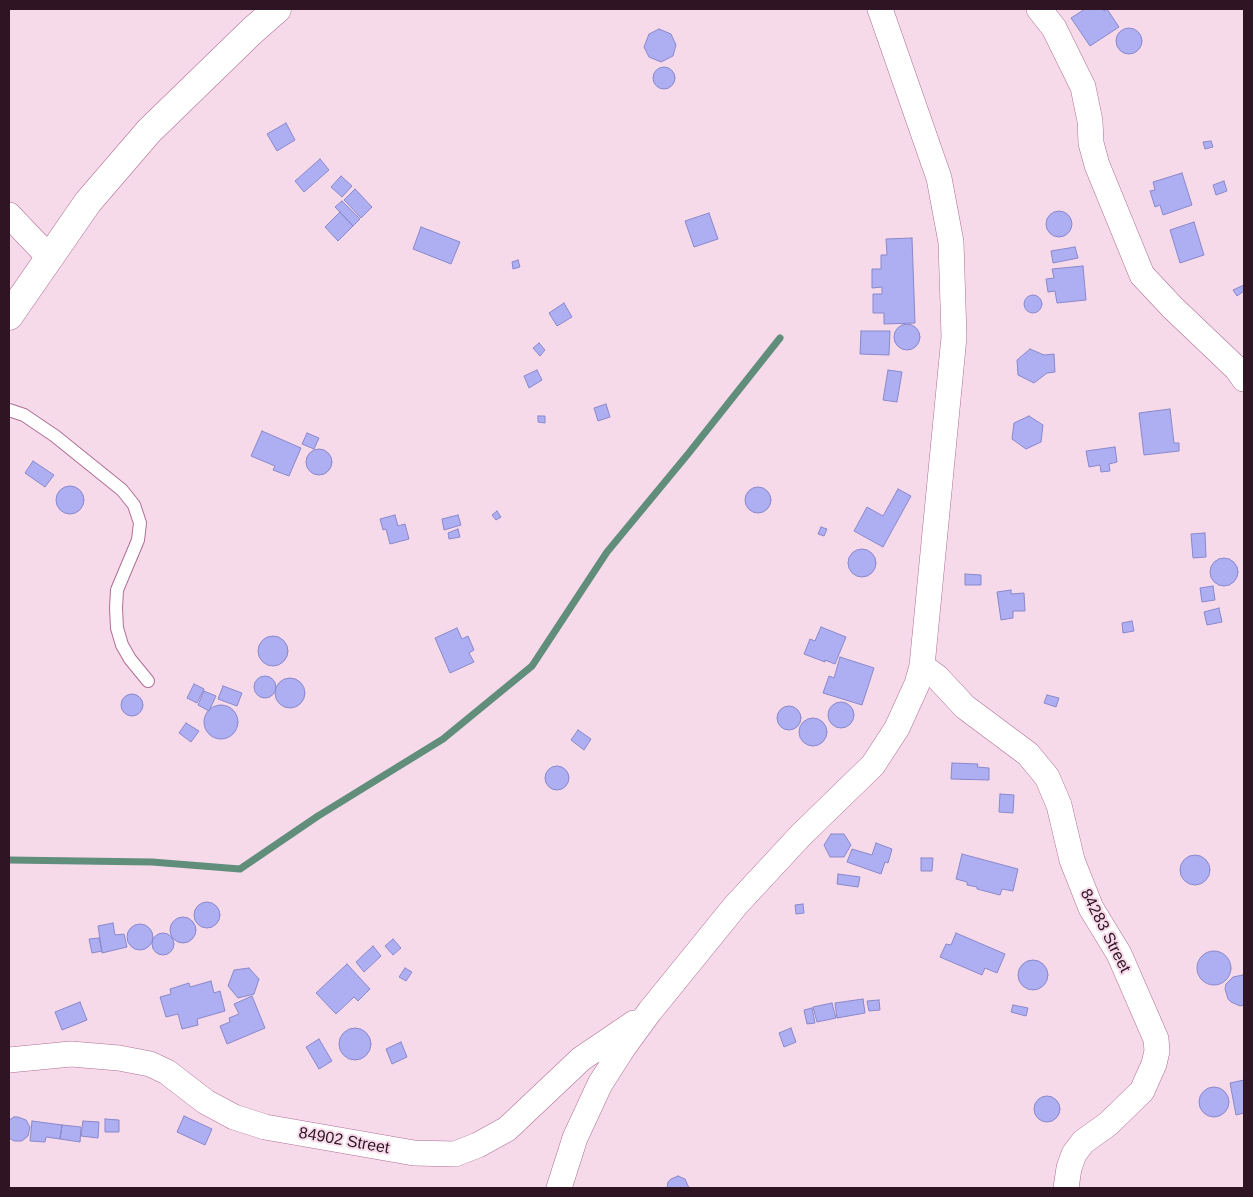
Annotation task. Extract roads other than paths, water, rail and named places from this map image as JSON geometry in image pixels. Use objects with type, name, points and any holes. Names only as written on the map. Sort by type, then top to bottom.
[{"type":"street","points":[[9,316],[88,202],[149,131],[277,9]]},
{"type":"street","points":[[559,1188],[574,1138],[600,1084],[623,1048],[650,1011],[736,904],[801,835],[873,765],[897,728],[917,684],[922,666],[954,338],[951,242],[939,178],[880,9]]},
{"type":"street","points":[[1039,9],[1054,28],[1083,87],[1090,121],[1090,143],[1096,165],[1142,275],[1172,308],[1237,369],[1244,379]]},
{"type":"street","points":[[9,215],[49,257]]},
{"type":"street","name":"84283 Street","points":[[922,666],[937,677],[965,706],[1028,754],[1047,777],[1059,805],[1072,860],[1091,908],[1119,954],[1156,1039],[1157,1051],[1154,1064],[1142,1091],[1108,1124],[1083,1142],[1074,1154],[1069,1168],[1066,1188]]},
{"type":"street","name":"84902 Street","points":[[9,1060],[71,1054],[119,1058],[150,1064],[167,1072],[206,1102],[234,1116],[264,1127],[414,1153],[455,1154],[478,1145],[507,1128],[581,1059],[650,1011]]},
{"type":"lane","points":[[9,410],[24,415],[90,464],[122,490],[138,514],[140,523],[138,540],[117,590],[117,628],[122,645],[130,659],[148,680]]},
{"type":"waterway","points":[[9,860],[152,862],[240,869],[318,816],[443,739],[532,666],[607,552],[780,338]]}]
